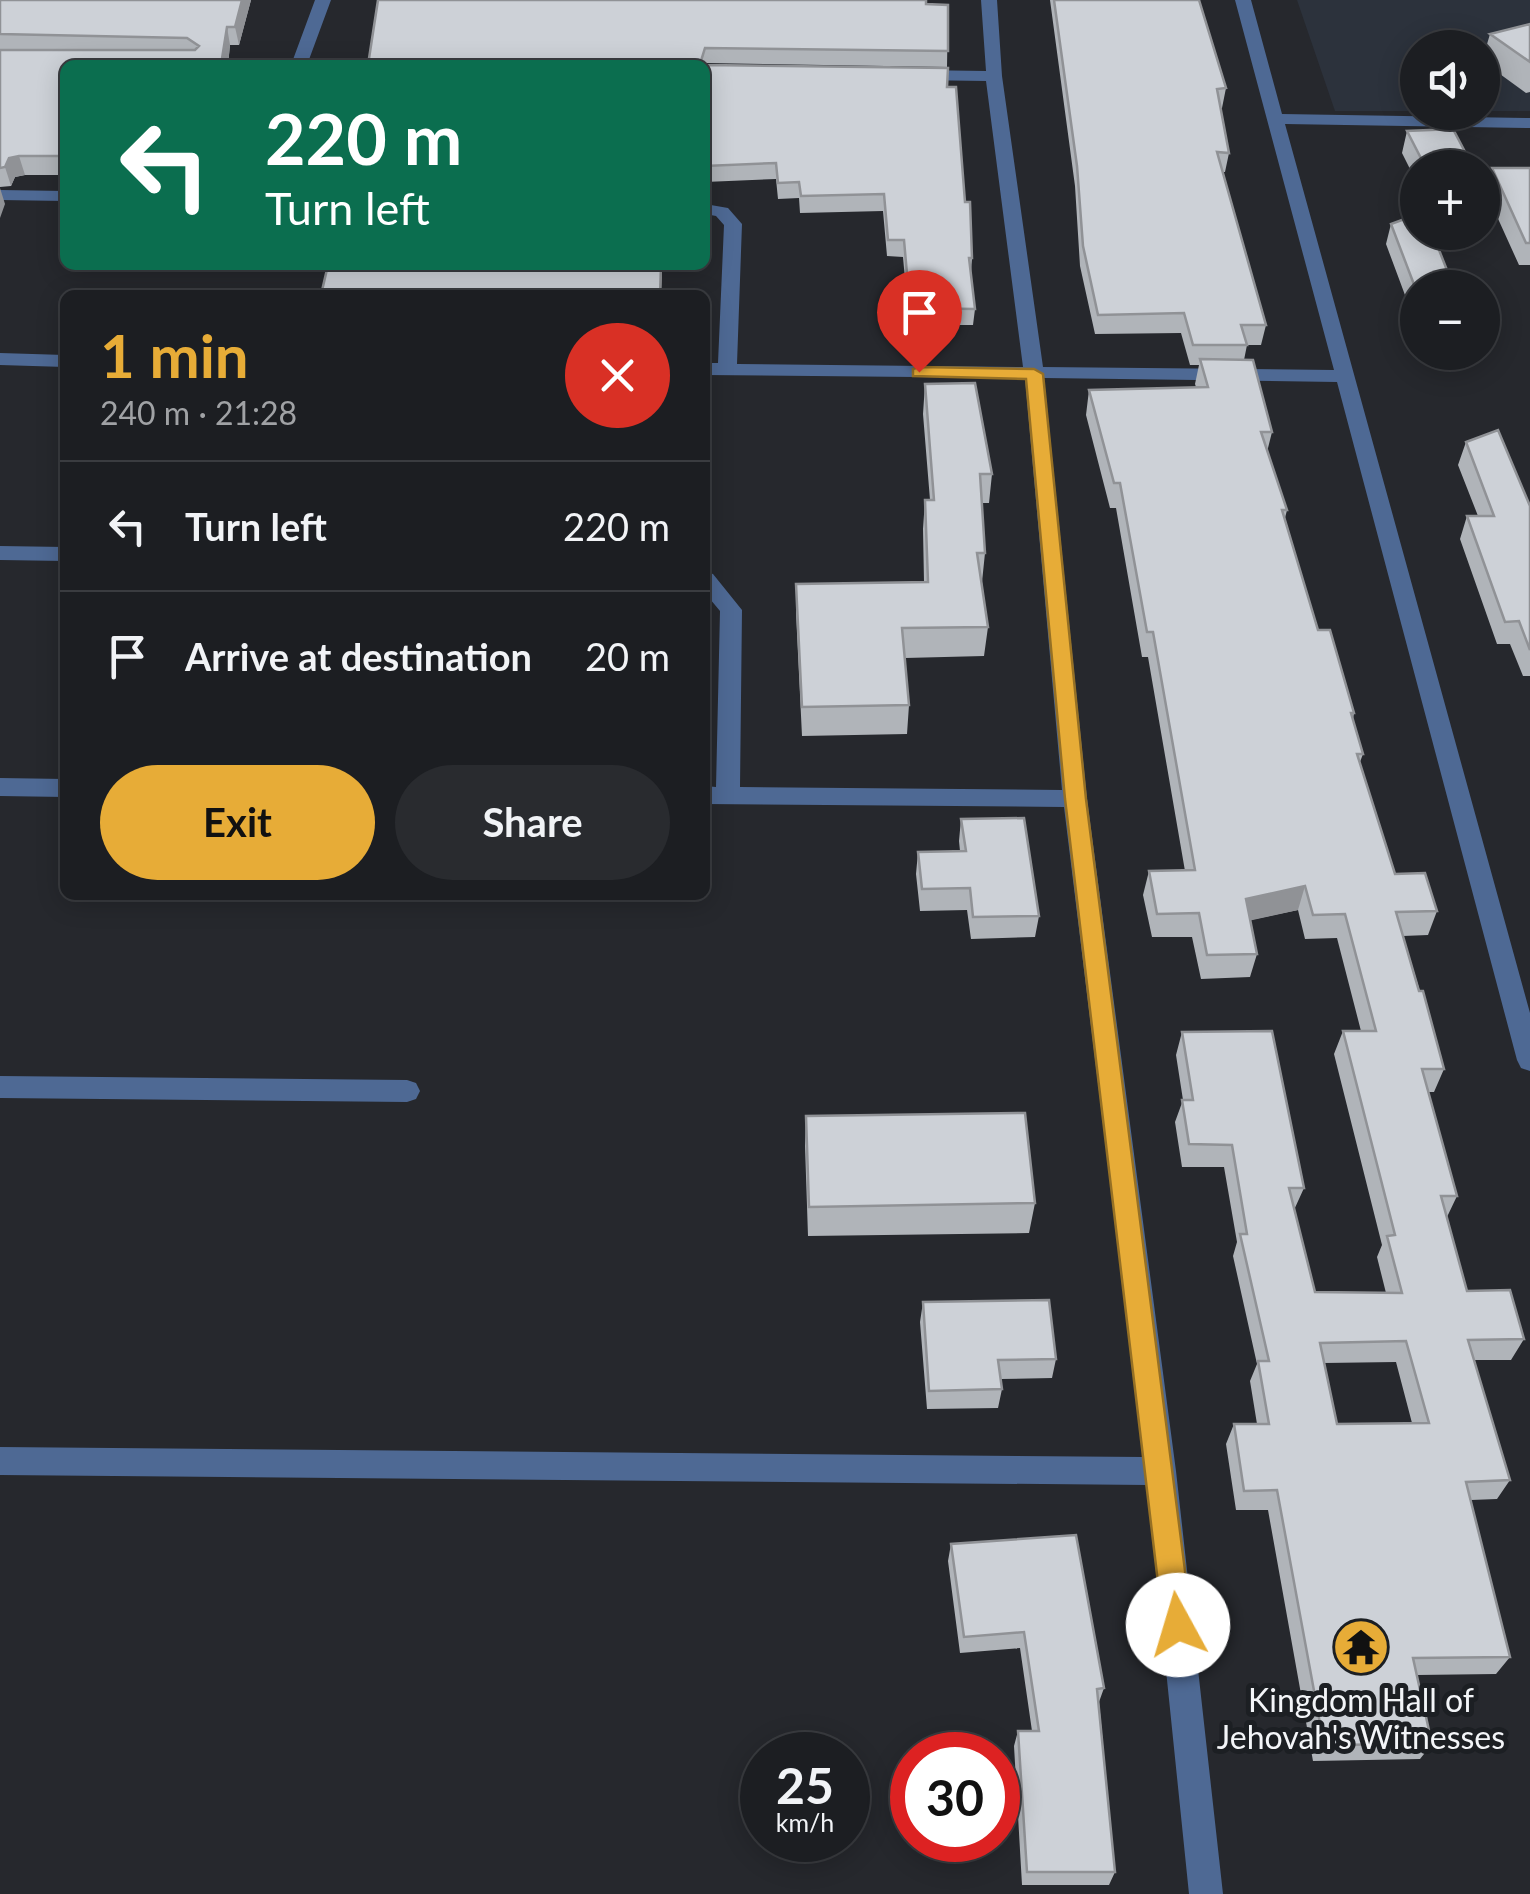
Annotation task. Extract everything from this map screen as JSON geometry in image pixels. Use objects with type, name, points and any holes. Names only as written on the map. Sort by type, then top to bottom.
[{"type":"street","points":[[301,60],[323,0]]},
{"type":"street","points":[[990,0],[994,76],[1034,374],[1075,799],[1161,1472],[1206,1894]]},
{"type":"street","points":[[1244,0],[1530,1060]]},
{"type":"street","points":[[898,75],[994,76]]},
{"type":"street","points":[[1276,119],[1530,123]]},
{"type":"street","points":[[0,195],[60,196]]},
{"type":"street","points":[[710,210],[722,212],[733,224],[727,370]]},
{"type":"street","points":[[0,359],[60,360]]},
{"type":"street","points":[[710,369],[1345,376]]},
{"type":"street","points":[[0,553],[60,554]]},
{"type":"street","points":[[710,586],[730,610],[717,796],[1075,799]]},
{"type":"street","points":[[0,787],[60,788]]},
{"type":"street","points":[[0,1087],[407,1091]]},
{"type":"street","points":[[0,1461],[1161,1472]]},
{"type":"shaded area","points":[[1297,0],[1530,0],[1530,111],[1500,111],[1500,30],[1400,30],[1400,111],[1335,111]]},
{"type":"building","points":[[0,0],[242,0],[235,27],[227,27],[222,60],[60,60],[60,156],[9,158],[5,167],[0,168],[0,50],[195,50],[199,46],[187,38],[0,34]]},
{"type":"building","points":[[378,0],[926,0],[926,4],[948,5],[948,51],[705,48],[701,60],[369,60]]},
{"type":"building","points":[[1054,0],[1199,0],[1226,88],[1217,89],[1229,153],[1217,152],[1266,325],[1241,325],[1247,345],[1193,345],[1184,313],[1098,315],[1083,246],[1077,166]]},
{"type":"building","points":[[1530,24],[1530,62],[1500,41],[1500,32]]},
{"type":"building","points":[[710,65],[948,68],[947,87],[956,87],[965,202],[970,202],[969,258],[975,309],[910,308],[904,240],[888,240],[884,194],[801,196],[799,182],[778,183],[776,163],[710,166]]},
{"type":"building","points":[[1454,130],[1464,150],[1417,150],[1407,131]]},
{"type":"building","points":[[1500,168],[1530,168],[1530,243],[1526,243],[1500,186]]},
{"type":"building","points":[[1400,221],[1400,248],[1391,224]]},
{"type":"building","points":[[1401,250],[1439,250],[1447,270],[1408,270]]},
{"type":"building","points":[[327,270],[661,270],[660,290],[322,290]]},
{"type":"building","points":[[1200,359],[1253,360],[1272,432],[1261,432],[1287,510],[1282,510],[1318,630],[1330,630],[1363,754],[1357,754],[1395,874],[1425,873],[1437,911],[1396,912],[1444,1069],[1422,1069],[1457,1196],[1441,1196],[1467,1291],[1510,1290],[1524,1339],[1468,1340],[1510,1480],[1466,1482],[1510,1657],[1413,1658],[1432,1744],[1324,1745],[1277,1490],[1244,1491],[1234,1424],[1269,1424],[1258,1361],[1269,1361],[1240,1234],[1247,1234],[1232,1145],[1189,1144],[1182,1100],[1193,1100],[1182,1032],[1272,1031],[1304,1188],[1289,1188],[1315,1292],[1402,1293],[1387,1236],[1395,1235],[1343,1031],[1376,1031],[1345,914],[1313,915],[1305,886],[1246,899],[1257,954],[1207,955],[1199,913],[1157,914],[1149,871],[1195,870],[1153,632],[1147,632],[1120,483],[1114,483],[1089,390],[1208,387]],"holes":[[[1406,1341],[1429,1423],[1337,1424],[1320,1343]]]},
{"type":"building","points":[[975,383],[992,474],[980,474],[985,553],[977,553],[988,627],[902,628],[909,705],[802,707],[796,584],[928,582],[925,500],[934,500],[925,384]]},
{"type":"building","points":[[1498,430],[1530,506],[1530,650],[1519,621],[1505,622],[1467,516],[1494,516],[1466,442]]},
{"type":"building","points":[[1024,818],[1039,916],[973,917],[970,888],[922,889],[918,852],[966,851],[961,819]]},
{"type":"building","points":[[1025,1113],[1035,1203],[809,1207],[806,1116]]},
{"type":"building","points":[[1049,1300],[1056,1359],[998,1360],[1002,1389],[929,1391],[923,1302]]},
{"type":"building","points":[[1076,1535],[1104,1688],[1097,1689],[1115,1872],[1027,1872],[1018,1731],[1039,1731],[1024,1632],[964,1637],[951,1544]]},
{"type":"place","name":"Kingdom Hall of Jehovah's Witnesses","points":[[1361,1647]]},
{"type":"route","points":[[919,372],[1034,374],[1075,799],[1178,1625]]}]
